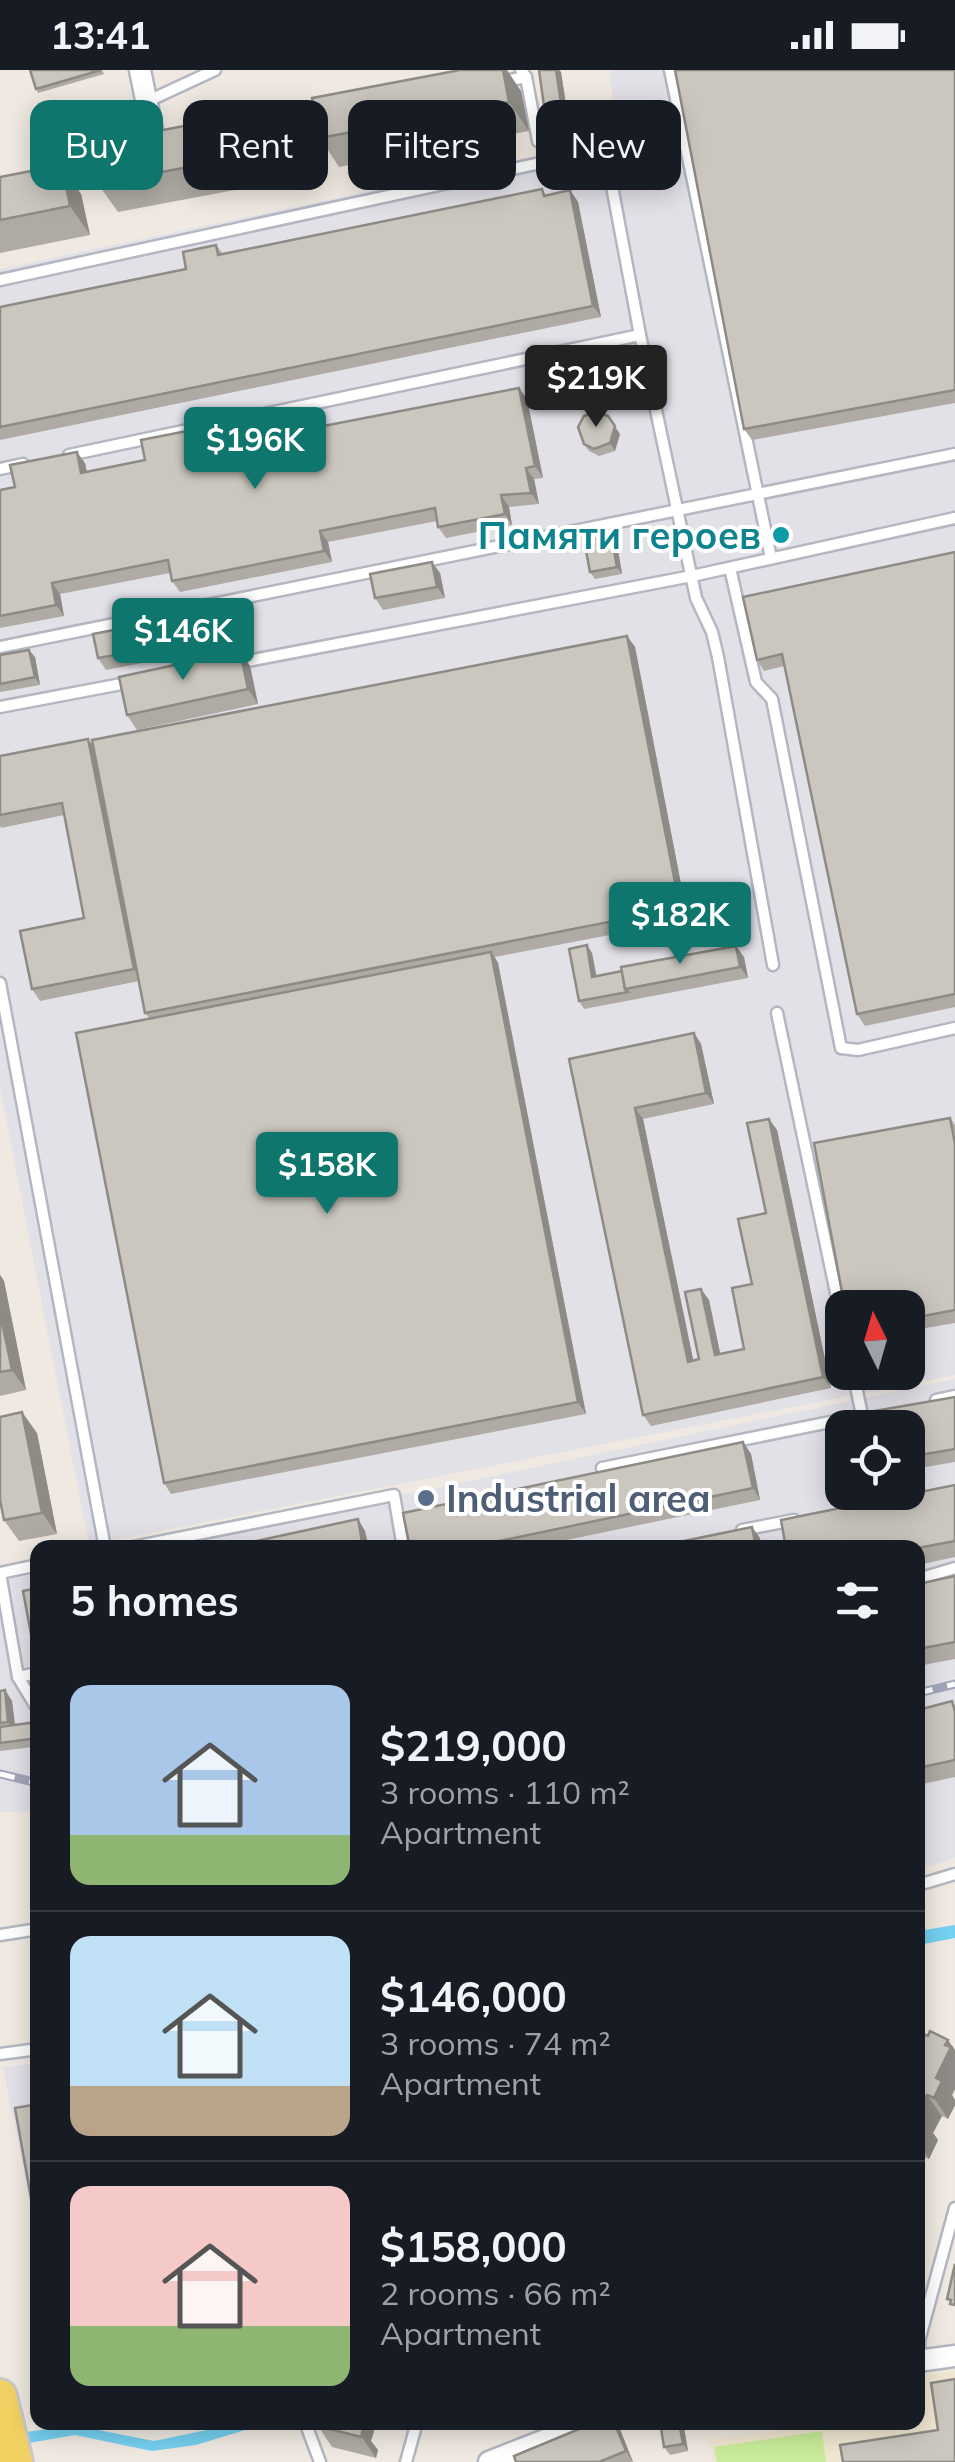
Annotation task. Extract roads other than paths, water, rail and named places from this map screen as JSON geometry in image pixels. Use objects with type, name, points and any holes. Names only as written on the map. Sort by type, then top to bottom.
[{"type":"main road","points":[[4,2408],[16,2462]]},
{"type":"street","points":[[140,70],[146,100]]},
{"type":"street","points":[[925,2359],[955,2356]]},
{"type":"street","points":[[489,2462],[571,2430]]},
{"type":"lane","points":[[150,100],[215,70]]},
{"type":"lane","points":[[670,70],[770,558]]},
{"type":"lane","points":[[487,85],[524,73],[536,131]]},
{"type":"lane","points":[[328,119],[332,118]]},
{"type":"lane","points":[[0,280],[606,148],[640,335],[680,508],[696,598],[712,632],[718,657],[773,965]]},
{"type":"lane","points":[[58,457],[640,335]]},
{"type":"lane","points":[[0,647],[955,454]]},
{"type":"lane","points":[[0,469],[39,461]]},
{"type":"lane","points":[[231,664],[692,576],[955,518]]},
{"type":"lane","points":[[730,568],[756,682],[772,699],[841,1048],[858,1050],[955,1028]]},
{"type":"lane","points":[[0,708],[154,678]]},
{"type":"lane","points":[[0,983],[104,1540]]},
{"type":"lane","points":[[777,1012],[835,1290]]},
{"type":"lane","points":[[918,1404],[955,1396]]},
{"type":"lane","points":[[602,1468],[825,1423]]},
{"type":"lane","points":[[168,1540],[394,1495],[402,1540]]},
{"type":"lane","points":[[728,1533],[804,1518]]},
{"type":"lane","points":[[30,1567],[0,1573],[18,1678],[30,1697]]},
{"type":"lane","points":[[925,1576],[955,1568]]},
{"type":"lane","points":[[18,1678],[30,1675]]},
{"type":"lane","points":[[925,1883],[955,1874]]},
{"type":"lane","points":[[0,1935],[30,1930]]},
{"type":"lane","points":[[0,2054],[30,2050]]},
{"type":"lane","points":[[925,2319],[955,2208]]},
{"type":"lane","points":[[308,2430],[320,2462]]},
{"type":"lane","points":[[406,2462],[415,2430]]},
{"type":"water","points":[[955,1925],[955,1938],[925,1944],[925,1930]]},
{"type":"water","points":[[40,2430],[98,2430],[154,2441],[207,2430],[245,2430],[196,2445],[152,2451],[75,2435],[0,2448],[0,2436]]},
{"type":"railway","points":[[925,1691],[955,1684]]},
{"type":"railway","points":[[0,1774],[30,1781]]},
{"type":"place","name":"Памяти героев","points":[[781,535]]},
{"type":"place","name":"Industrial area","points":[[426,1498]]}]
